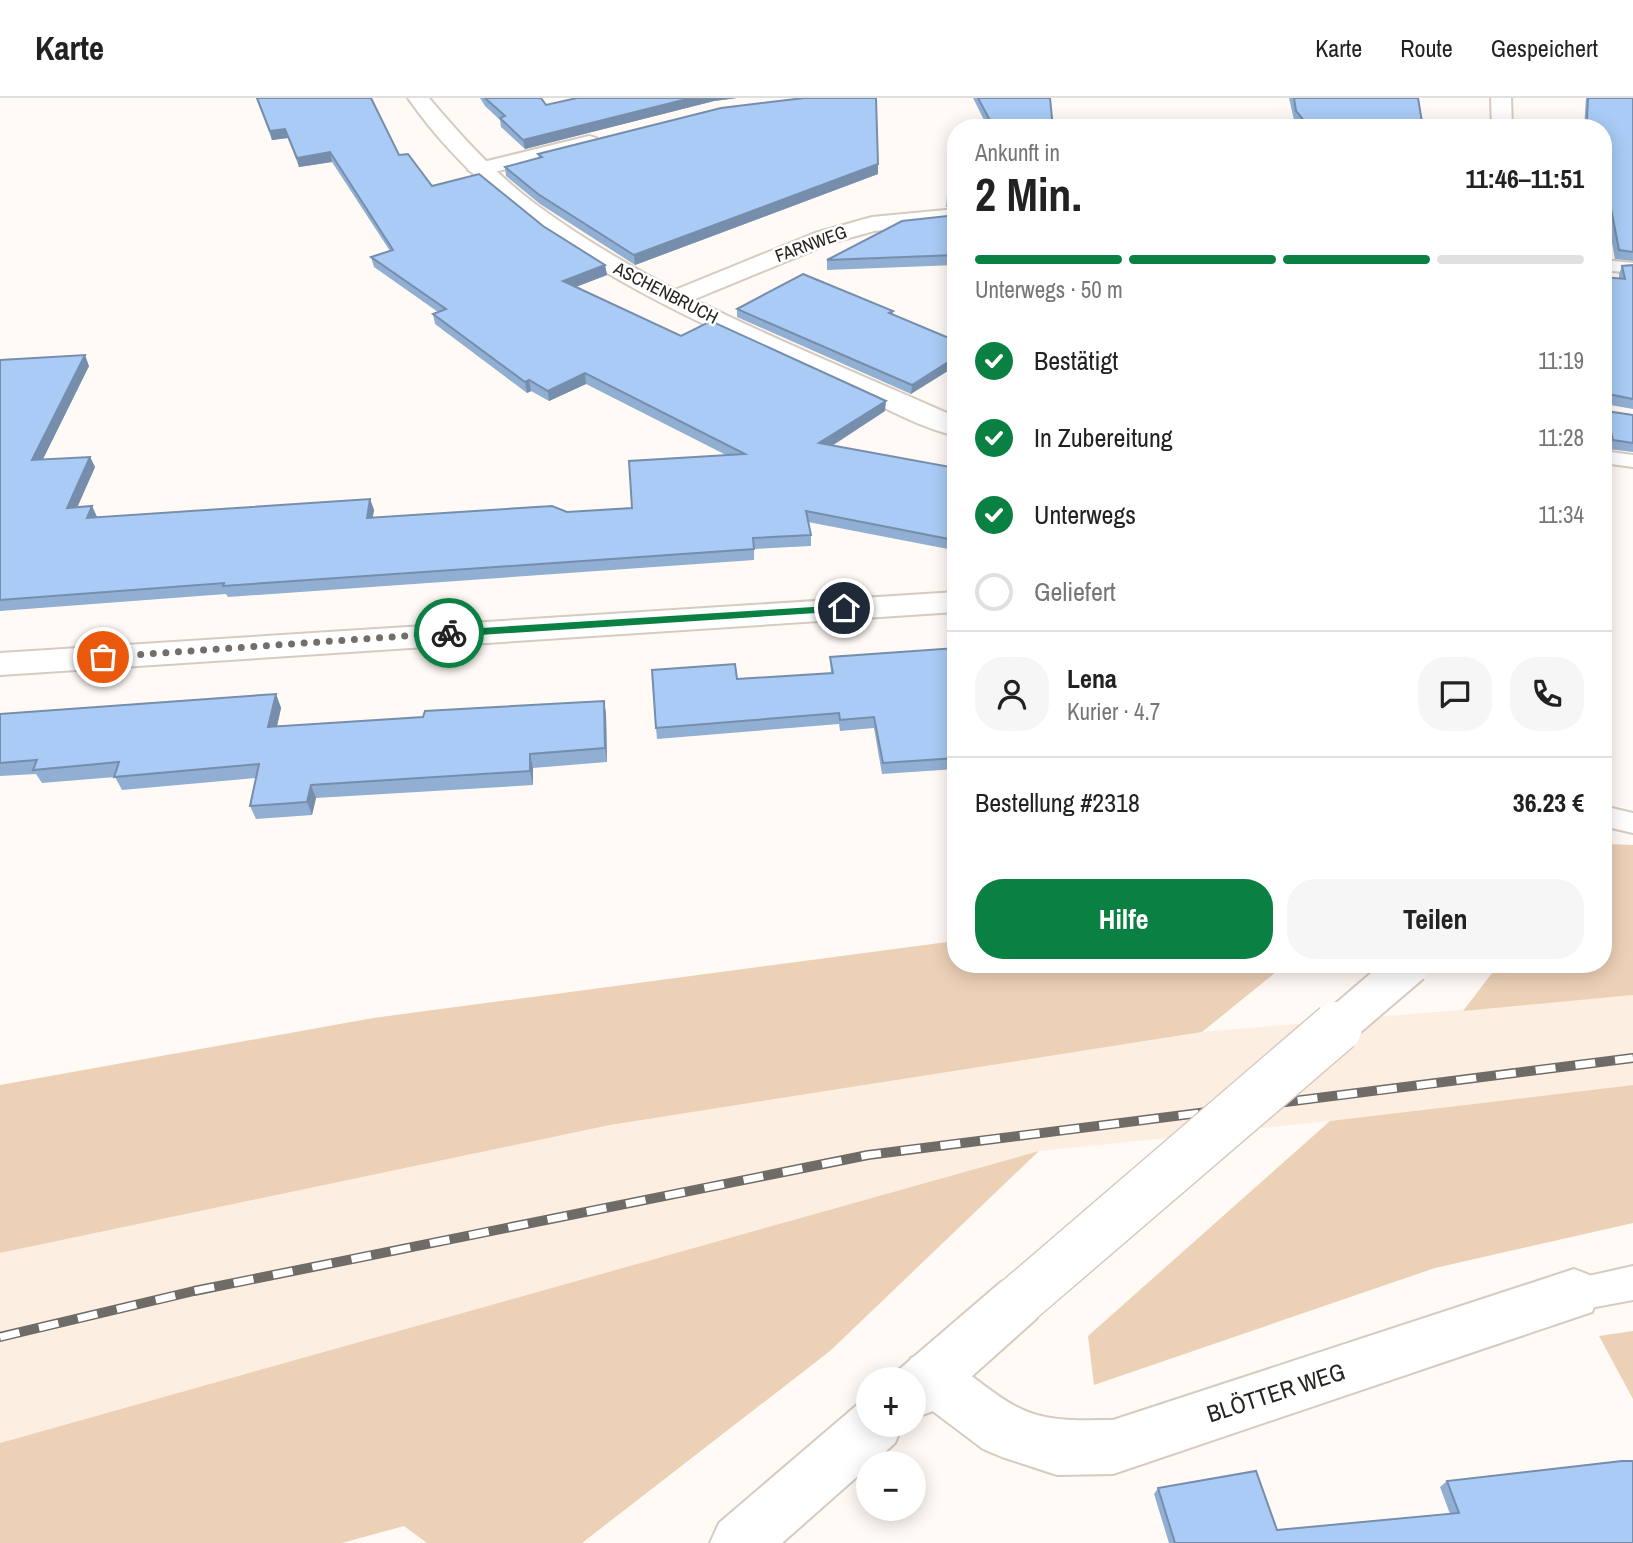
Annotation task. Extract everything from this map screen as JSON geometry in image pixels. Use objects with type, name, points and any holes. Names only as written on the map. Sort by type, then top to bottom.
[{"type":"street","name":"ASCHENBRUCH","points":[[418,98],[439,127],[479,170],[600,258],[674,299],[947,424]]},
{"type":"street","points":[[1501,98],[1502,119]]},
{"type":"street","points":[[479,170],[614,135]]},
{"type":"street","name":"FARNWEG","points":[[674,299],[823,237],[872,223],[947,217]]},
{"type":"street","points":[[0,664],[947,603]]},
{"type":"street","name":"BLÖTTER WEG","points":[[926,1381],[1400,973]]},
{"type":"street","name":"BLÖTTER WEG","points":[[926,1387],[1002,1430],[1057,1448],[1113,1447],[1574,1294]]},
{"type":"street","points":[[738,1543],[861,1437]]},
{"type":"lane","points":[[1612,266],[1633,268]]},
{"type":"lane","points":[[1612,458],[1633,461]]},
{"type":"lane","points":[[1612,818],[1633,823]]},
{"type":"lane","name":"BLÖTTER WEG","points":[[1574,1294],[1633,1283]]},
{"type":"shaded area","points":[[1612,844],[1633,845],[1633,995],[1463,1011],[1492,973],[1612,973]]},
{"type":"shaded area","points":[[947,942],[947,973],[1275,973],[1202,1032],[610,1125],[0,1253],[0,1085],[373,1018]]},
{"type":"shaded area","points":[[1633,995],[1633,1085],[1330,1121],[1039,1151],[0,1443],[0,1253],[610,1125],[1202,1032]]},
{"type":"shaded area","points":[[1633,1085],[1633,1223],[1435,1268],[1094,1385],[1088,1336],[1330,1121]]},
{"type":"shaded area","points":[[1039,1151],[830,1351],[582,1543],[427,1543],[404,1526],[342,1543],[0,1543],[0,1443]]},
{"type":"shaded area","points":[[1633,1331],[1633,1399],[1599,1336]]},
{"type":"building","points":[[257,98],[371,98],[399,155],[408,154],[432,186],[479,174],[543,226],[605,265],[563,281],[681,336],[711,321],[886,401],[819,443],[947,466],[947,539],[806,511],[811,535],[753,538],[754,549],[0,600],[0,360],[85,355],[32,460],[90,457],[67,508],[92,506],[87,518],[370,499],[367,518],[552,506],[567,512],[632,508],[629,461],[745,454],[585,373],[548,391],[529,380],[525,382],[433,314],[446,309],[371,257],[393,250],[330,152],[297,158],[285,129],[270,131]]},
{"type":"building","points":[[485,98],[541,98],[546,105],[577,98],[691,98],[523,140],[500,118],[505,116]]},
{"type":"building","points":[[804,98],[876,98],[878,164],[634,255],[538,194],[505,167],[542,157],[538,154],[721,108]]},
{"type":"building","points":[[978,98],[1050,98],[1052,119],[989,119]]},
{"type":"building","points":[[1294,98],[1418,98],[1422,119],[1303,119],[1296,111]]},
{"type":"building","points":[[1588,98],[1633,98],[1633,252],[1619,250],[1612,214],[1612,119],[1587,118]]},
{"type":"building","points":[[947,216],[947,255],[827,260],[902,221]]},
{"type":"building","points":[[1633,265],[1633,399],[1612,395],[1612,278],[1625,279],[1622,266]]},
{"type":"building","points":[[803,274],[893,311],[889,313],[947,337],[947,363],[912,385],[737,309]]},
{"type":"building","points":[[1612,412],[1633,415],[1633,443],[1613,440]]},
{"type":"building","points":[[947,649],[947,759],[883,763],[874,717],[840,720],[839,713],[656,728],[652,670],[735,664],[737,679],[833,673],[830,657]]},
{"type":"building","points":[[276,694],[268,727],[423,717],[425,711],[604,701],[605,748],[530,754],[530,771],[311,785],[307,802],[250,806],[259,764],[114,777],[119,762],[33,770],[37,760],[0,763],[0,714]]},
{"type":"building","points":[[1633,1461],[1633,1543],[1175,1543],[1158,1488],[1256,1471],[1277,1530],[1459,1513],[1447,1481]]},
{"type":"railway","points":[[0,1337],[194,1291],[868,1155],[1633,1058]]},
{"type":"way so far","points":[[103,657],[449,633]]},
{"type":"route","points":[[449,633],[844,608]]}]
